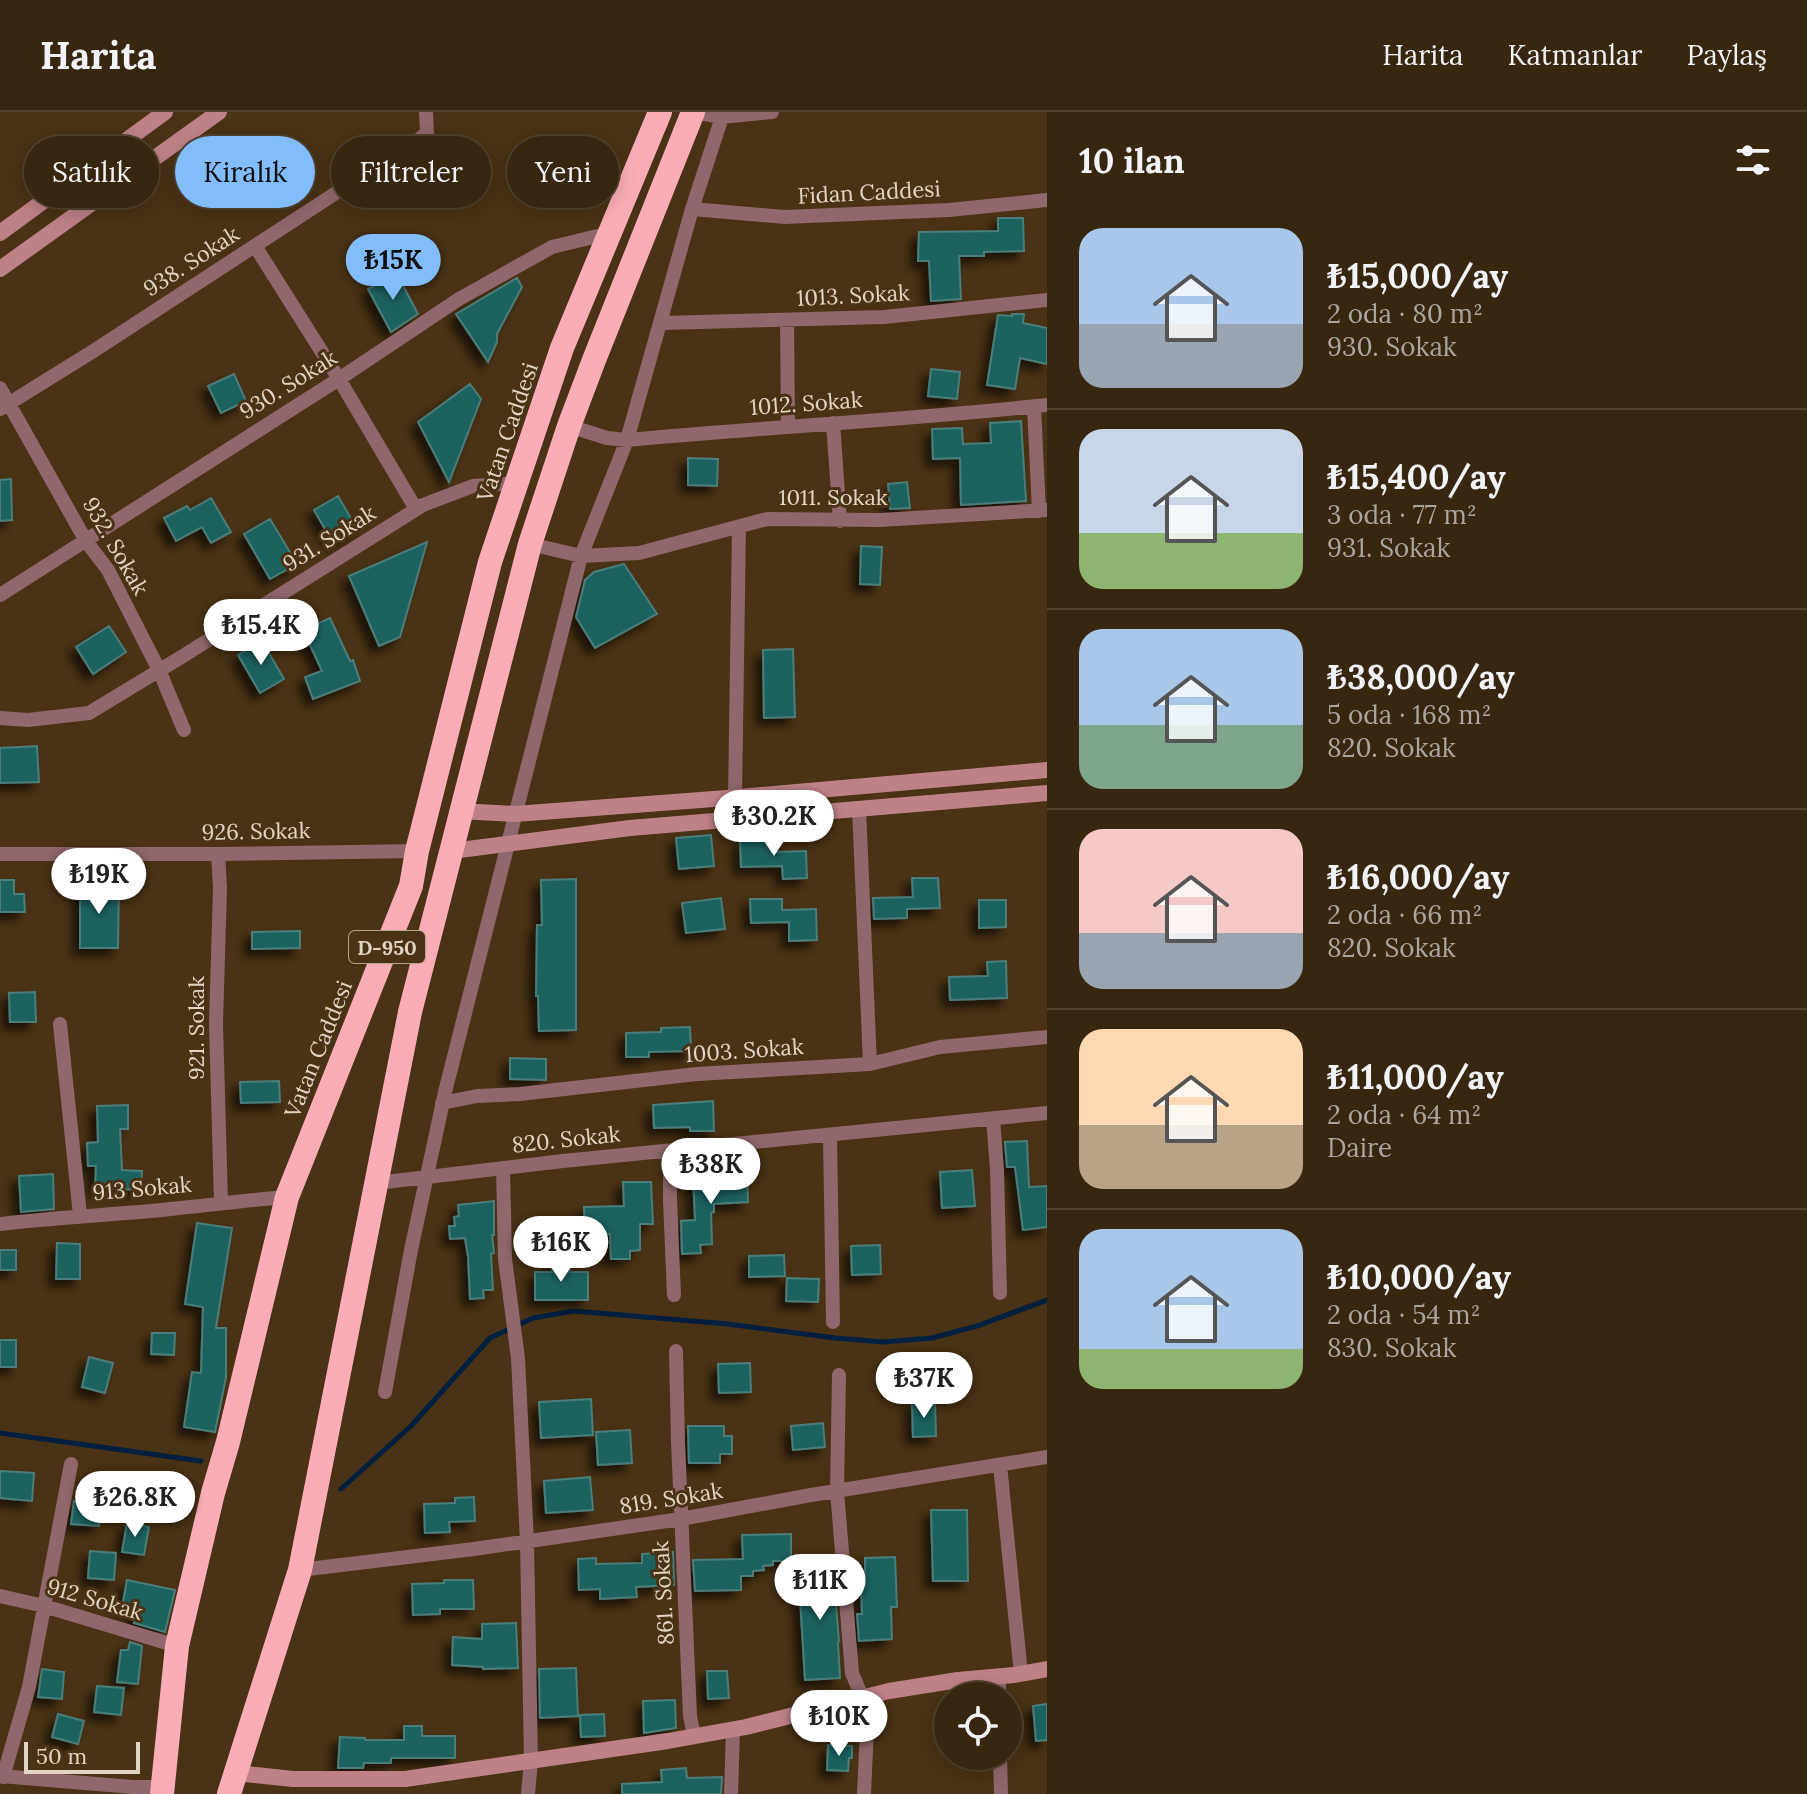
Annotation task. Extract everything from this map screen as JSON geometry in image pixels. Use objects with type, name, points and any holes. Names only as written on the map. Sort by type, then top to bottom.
[{"type":"highway","name":"Vatan Caddesi","points":[[163,1790],[177,1646],[287,1197],[411,886],[417,851],[490,562],[562,348],[660,112]]},
{"type":"highway","name":"D-950","points":[[232,1783],[300,1570],[410,1012],[530,544],[569,426],[693,112]]},
{"type":"street","points":[[0,233],[165,112]]},
{"type":"street","points":[[0,269],[219,112]]},
{"type":"street","name":"938. Sokak","points":[[4,406],[403,153],[427,133],[426,112]]},
{"type":"street","points":[[693,112],[722,117],[772,112]]},
{"type":"street","points":[[385,1392],[442,1103],[581,556],[627,440],[692,209],[722,117]]},
{"type":"street","name":"Fidan Caddesi","points":[[692,209],[785,217],[949,210],[1047,200]]},
{"type":"street","name":"930. Sokak","points":[[0,595],[459,299],[552,247],[610,233]]},
{"type":"street","points":[[255,246],[416,509]]},
{"type":"street","name":"1013. Sokak","points":[[661,323],[884,317],[1047,300]]},
{"type":"street","points":[[787,320],[788,426]]},
{"type":"street","name":"932. Sokak","points":[[0,388],[4,406],[86,541],[108,570],[159,670],[184,730]]},
{"type":"street","points":[[1041,406],[1043,510]]},
{"type":"street","name":"1012. Sokak","points":[[569,426],[607,438],[627,440],[1041,406]]},
{"type":"street","points":[[833,423],[840,521]]},
{"type":"street","name":"931. Sokak","points":[[0,718],[28,720],[89,713],[416,509],[473,486],[516,483]]},
{"type":"street","name":"1011. Sokak","points":[[530,544],[581,556],[639,553],[767,519],[880,520],[1043,510]]},
{"type":"street","points":[[735,798],[739,527]]},
{"type":"street","points":[[460,811],[515,814],[1047,770]]},
{"type":"street","points":[[452,851],[630,828],[1047,793]]},
{"type":"street","points":[[859,808],[870,1064]]},
{"type":"street","name":"926. Sokak","points":[[0,854],[417,851]]},
{"type":"street","name":"921. Sokak","points":[[218,854],[216,1024],[221,1202]]},
{"type":"street","points":[[60,1024],[80,1215]]},
{"type":"street","name":"1003. Sokak","points":[[442,1103],[477,1096],[697,1074],[870,1064],[940,1047],[1047,1037]]},
{"type":"street","name":"820. Sokak","points":[[377,1183],[1047,1113]]},
{"type":"street","points":[[993,1119],[1000,1293]]},
{"type":"street","points":[[830,1135],[833,1322]]},
{"type":"street","points":[[670,1151],[674,1295]]},
{"type":"street","points":[[503,1168],[505,1259],[518,1358],[527,1542],[529,1787]]},
{"type":"street","name":"913 Sokak","points":[[0,1224],[287,1197]]},
{"type":"street","name":"861. Sokak","points":[[676,1351],[690,1716],[694,1736]]},
{"type":"street","points":[[839,1375],[837,1491],[852,1673],[862,1697],[867,1728],[864,1794]]},
{"type":"street","name":"819. Sokak","points":[[300,1570],[681,1519],[1047,1457]]},
{"type":"street","points":[[71,1464],[29,1687],[2,1777],[163,1790]]},
{"type":"street","points":[[1000,1465],[1021,1674]]},
{"type":"street","name":"912 Sokak","points":[[0,1596],[177,1646]]},
{"type":"street","points":[[232,1783],[293,1779],[405,1779],[694,1736],[889,1691],[1047,1669]]},
{"type":"street","points":[[999,1676],[999,1682]]},
{"type":"street","points":[[731,1794],[733,1729]]},
{"type":"street","points":[[1000,1770],[1001,1794]]},
{"type":"building","points":[[998,218],[1023,218],[1024,251],[959,256],[961,299],[931,301],[929,261],[918,261],[919,232],[998,231]]},
{"type":"building","points":[[397,274],[418,314],[391,332],[368,289]]},
{"type":"building","points":[[517,278],[522,287],[497,334],[497,342],[488,362],[456,314]]},
{"type":"building","points":[[1024,314],[1023,323],[1047,328],[1047,364],[1020,358],[1015,389],[987,385],[998,315]]},
{"type":"building","points":[[931,369],[960,372],[957,399],[928,396]]},
{"type":"building","points":[[234,374],[246,401],[221,413],[208,386]]},
{"type":"building","points":[[470,384],[481,399],[449,482],[418,422]]},
{"type":"building","points":[[1021,421],[1026,501],[961,505],[960,458],[933,459],[932,429],[962,428],[963,444],[991,443],[990,423]]},
{"type":"building","points":[[688,458],[718,459],[717,486],[688,485]]},
{"type":"building","points":[[11,479],[12,520],[0,521],[0,480]]},
{"type":"building","points":[[907,482],[910,508],[890,509],[888,484]]},
{"type":"building","points":[[338,496],[357,529],[333,543],[314,510]]},
{"type":"building","points":[[211,498],[231,532],[211,543],[202,527],[176,541],[164,518],[187,506],[190,510]]},
{"type":"building","points":[[270,519],[297,564],[270,579],[244,534]]},
{"type":"building","points":[[427,542],[400,637],[379,646],[349,576]]},
{"type":"building","points":[[861,546],[882,547],[880,585],[860,584]]},
{"type":"building","points":[[624,564],[657,614],[595,648],[576,617],[585,580],[594,572]]},
{"type":"building","points":[[330,618],[350,661],[353,660],[360,681],[313,699],[305,677],[322,671],[303,630]]},
{"type":"building","points":[[109,626],[126,652],[93,674],[76,647]]},
{"type":"building","points":[[262,641],[284,679],[260,693],[238,655]]},
{"type":"building","points":[[793,649],[795,717],[764,718],[763,650]]},
{"type":"building","points":[[37,746],[39,782],[0,783],[0,748]]},
{"type":"building","points":[[711,835],[714,866],[679,869],[676,838]]},
{"type":"building","points":[[776,840],[776,852],[806,851],[807,878],[783,879],[782,866],[741,867],[740,841]]},
{"type":"building","points":[[912,878],[938,878],[940,908],[907,909],[907,918],[874,919],[873,898],[913,897]]},
{"type":"building","points":[[576,879],[576,1030],[539,1031],[536,996],[537,925],[542,925],[541,880]]},
{"type":"building","points":[[0,880],[14,880],[14,894],[24,894],[25,912],[0,912]]},
{"type":"building","points":[[80,884],[119,884],[118,948],[80,948]]},
{"type":"building","points":[[721,898],[725,929],[686,933],[682,903]]},
{"type":"building","points":[[750,899],[782,899],[782,910],[816,909],[817,940],[789,941],[789,922],[751,923]]},
{"type":"building","points":[[979,900],[1006,900],[1006,927],[979,928]]},
{"type":"building","points":[[300,931],[300,948],[252,949],[252,932]]},
{"type":"building","points":[[1006,961],[1007,998],[950,1000],[949,977],[988,976],[987,962]]},
{"type":"building","points":[[35,992],[36,1022],[10,1022],[9,993]]},
{"type":"building","points":[[690,1027],[691,1051],[649,1052],[649,1057],[626,1057],[626,1033]]},
{"type":"building","points":[[510,1058],[546,1059],[546,1080],[510,1079]]},
{"type":"building","points":[[279,1081],[280,1102],[241,1103],[240,1082]]},
{"type":"building","points":[[713,1101],[714,1131],[690,1131],[690,1127],[654,1128],[653,1105]]},
{"type":"building","points":[[128,1105],[128,1129],[120,1129],[122,1170],[142,1171],[141,1190],[95,1188],[96,1166],[88,1166],[87,1143],[98,1142],[97,1106]]},
{"type":"building","points":[[1027,1141],[1029,1187],[1047,1186],[1047,1227],[1023,1230],[1015,1167],[1007,1167],[1005,1142]]},
{"type":"building","points":[[972,1170],[975,1206],[942,1208],[940,1172]]},
{"type":"building","points":[[747,1172],[748,1202],[714,1204],[714,1212],[711,1213],[712,1244],[700,1245],[701,1253],[682,1254],[681,1221],[695,1220],[693,1175]]},
{"type":"building","points":[[53,1174],[54,1209],[21,1212],[19,1176]]},
{"type":"building","points":[[623,1182],[651,1182],[653,1224],[640,1224],[640,1250],[630,1251],[630,1259],[611,1259],[610,1234],[585,1235],[584,1207],[624,1206]]},
{"type":"building","points":[[494,1201],[494,1253],[491,1254],[493,1290],[483,1290],[484,1298],[470,1299],[465,1238],[450,1239],[449,1226],[455,1226],[454,1217],[459,1216],[458,1205]]},
{"type":"building","points":[[197,1223],[232,1228],[216,1328],[226,1328],[226,1377],[215,1432],[184,1427],[192,1372],[201,1373],[203,1307],[185,1304]]},
{"type":"building","points":[[57,1243],[80,1244],[80,1279],[56,1279]]},
{"type":"building","points":[[880,1245],[881,1274],[852,1275],[851,1246]]},
{"type":"building","points":[[0,1250],[16,1250],[16,1270],[0,1270]]},
{"type":"building","points":[[784,1255],[785,1276],[749,1277],[749,1256]]},
{"type":"building","points":[[552,1263],[570,1263],[570,1272],[588,1272],[588,1300],[535,1300],[535,1272],[552,1272]]},
{"type":"building","points":[[787,1278],[819,1279],[818,1302],[786,1301]]},
{"type":"building","points":[[152,1333],[175,1333],[174,1355],[151,1354]]},
{"type":"building","points":[[0,1340],[16,1340],[16,1367],[0,1367]]},
{"type":"building","points":[[89,1357],[113,1363],[105,1393],[82,1387]]},
{"type":"building","points":[[750,1363],[751,1392],[719,1393],[718,1364]]},
{"type":"building","points":[[591,1399],[593,1435],[541,1438],[539,1402]]},
{"type":"building","points":[[912,1403],[935,1403],[936,1436],[913,1437]]},
{"type":"building","points":[[823,1423],[825,1447],[793,1450],[791,1426]]},
{"type":"building","points":[[688,1426],[724,1426],[724,1436],[732,1436],[732,1454],[720,1454],[720,1463],[689,1463]]},
{"type":"building","points":[[630,1430],[632,1463],[598,1465],[596,1432]]},
{"type":"building","points":[[0,1471],[34,1473],[32,1501],[0,1498]]},
{"type":"building","points":[[590,1477],[593,1510],[546,1513],[544,1481]]},
{"type":"building","points":[[474,1497],[475,1521],[449,1522],[450,1532],[425,1533],[424,1504],[455,1503],[455,1498]]},
{"type":"building","points":[[74,1501],[101,1504],[99,1526],[71,1524]]},
{"type":"building","points":[[931,1510],[967,1510],[968,1581],[933,1581]]},
{"type":"building","points":[[127,1523],[149,1527],[144,1555],[122,1552]]},
{"type":"building","points":[[791,1534],[791,1561],[773,1561],[773,1565],[763,1566],[764,1570],[753,1571],[753,1576],[741,1576],[741,1590],[695,1591],[693,1560],[743,1559],[742,1535]]},
{"type":"building","points":[[90,1551],[116,1553],[114,1580],[88,1578]]},
{"type":"building","points":[[673,1552],[674,1585],[636,1587],[637,1597],[600,1599],[600,1589],[579,1590],[578,1559],[596,1558],[596,1564],[642,1563],[642,1554]]},
{"type":"building","points":[[832,1556],[840,1678],[805,1680],[800,1598],[809,1598],[807,1557]]},
{"type":"building","points":[[895,1557],[897,1607],[891,1607],[892,1639],[859,1641],[857,1614],[862,1614],[861,1586],[865,1586],[865,1558]]},
{"type":"building","points":[[127,1580],[175,1590],[165,1632],[134,1623],[136,1610],[122,1607]]},
{"type":"building","points":[[444,1580],[473,1580],[474,1609],[440,1609],[440,1614],[413,1615],[412,1584],[444,1583]]},
{"type":"building","points":[[516,1623],[518,1668],[483,1669],[452,1665],[453,1637],[482,1639],[482,1624]]},
{"type":"building","points":[[130,1642],[142,1646],[138,1684],[117,1682],[121,1650],[128,1650]]},
{"type":"building","points":[[576,1668],[578,1716],[540,1718],[539,1669]]},
{"type":"building","points":[[42,1669],[64,1672],[62,1699],[38,1697]]},
{"type":"building","points":[[707,1671],[727,1671],[729,1698],[708,1699]]},
{"type":"building","points":[[97,1686],[124,1688],[121,1715],[94,1712]]},
{"type":"building","points":[[675,1700],[676,1728],[644,1733],[643,1701]]},
{"type":"building","points":[[1047,1704],[1047,1740],[1036,1741],[1033,1706]]},
{"type":"building","points":[[58,1714],[84,1721],[78,1744],[52,1737]]},
{"type":"building","points":[[604,1714],[605,1736],[581,1737],[580,1715]]},
{"type":"building","points":[[404,1726],[422,1726],[422,1736],[455,1736],[455,1758],[391,1758],[391,1763],[364,1763],[363,1768],[338,1768],[340,1737],[404,1740]]},
{"type":"building","points":[[828,1745],[852,1746],[848,1771],[827,1770]]},
{"type":"building","points":[[686,1768],[687,1778],[722,1777],[721,1794],[622,1794],[622,1784],[662,1782],[661,1770]]},
{"type":"waterway","points":[[341,1489],[411,1426],[490,1338],[533,1318],[574,1311],[728,1324],[883,1342],[932,1338],[977,1326],[1047,1300]]},
{"type":"waterway","points":[[0,1433],[201,1461]]}]
